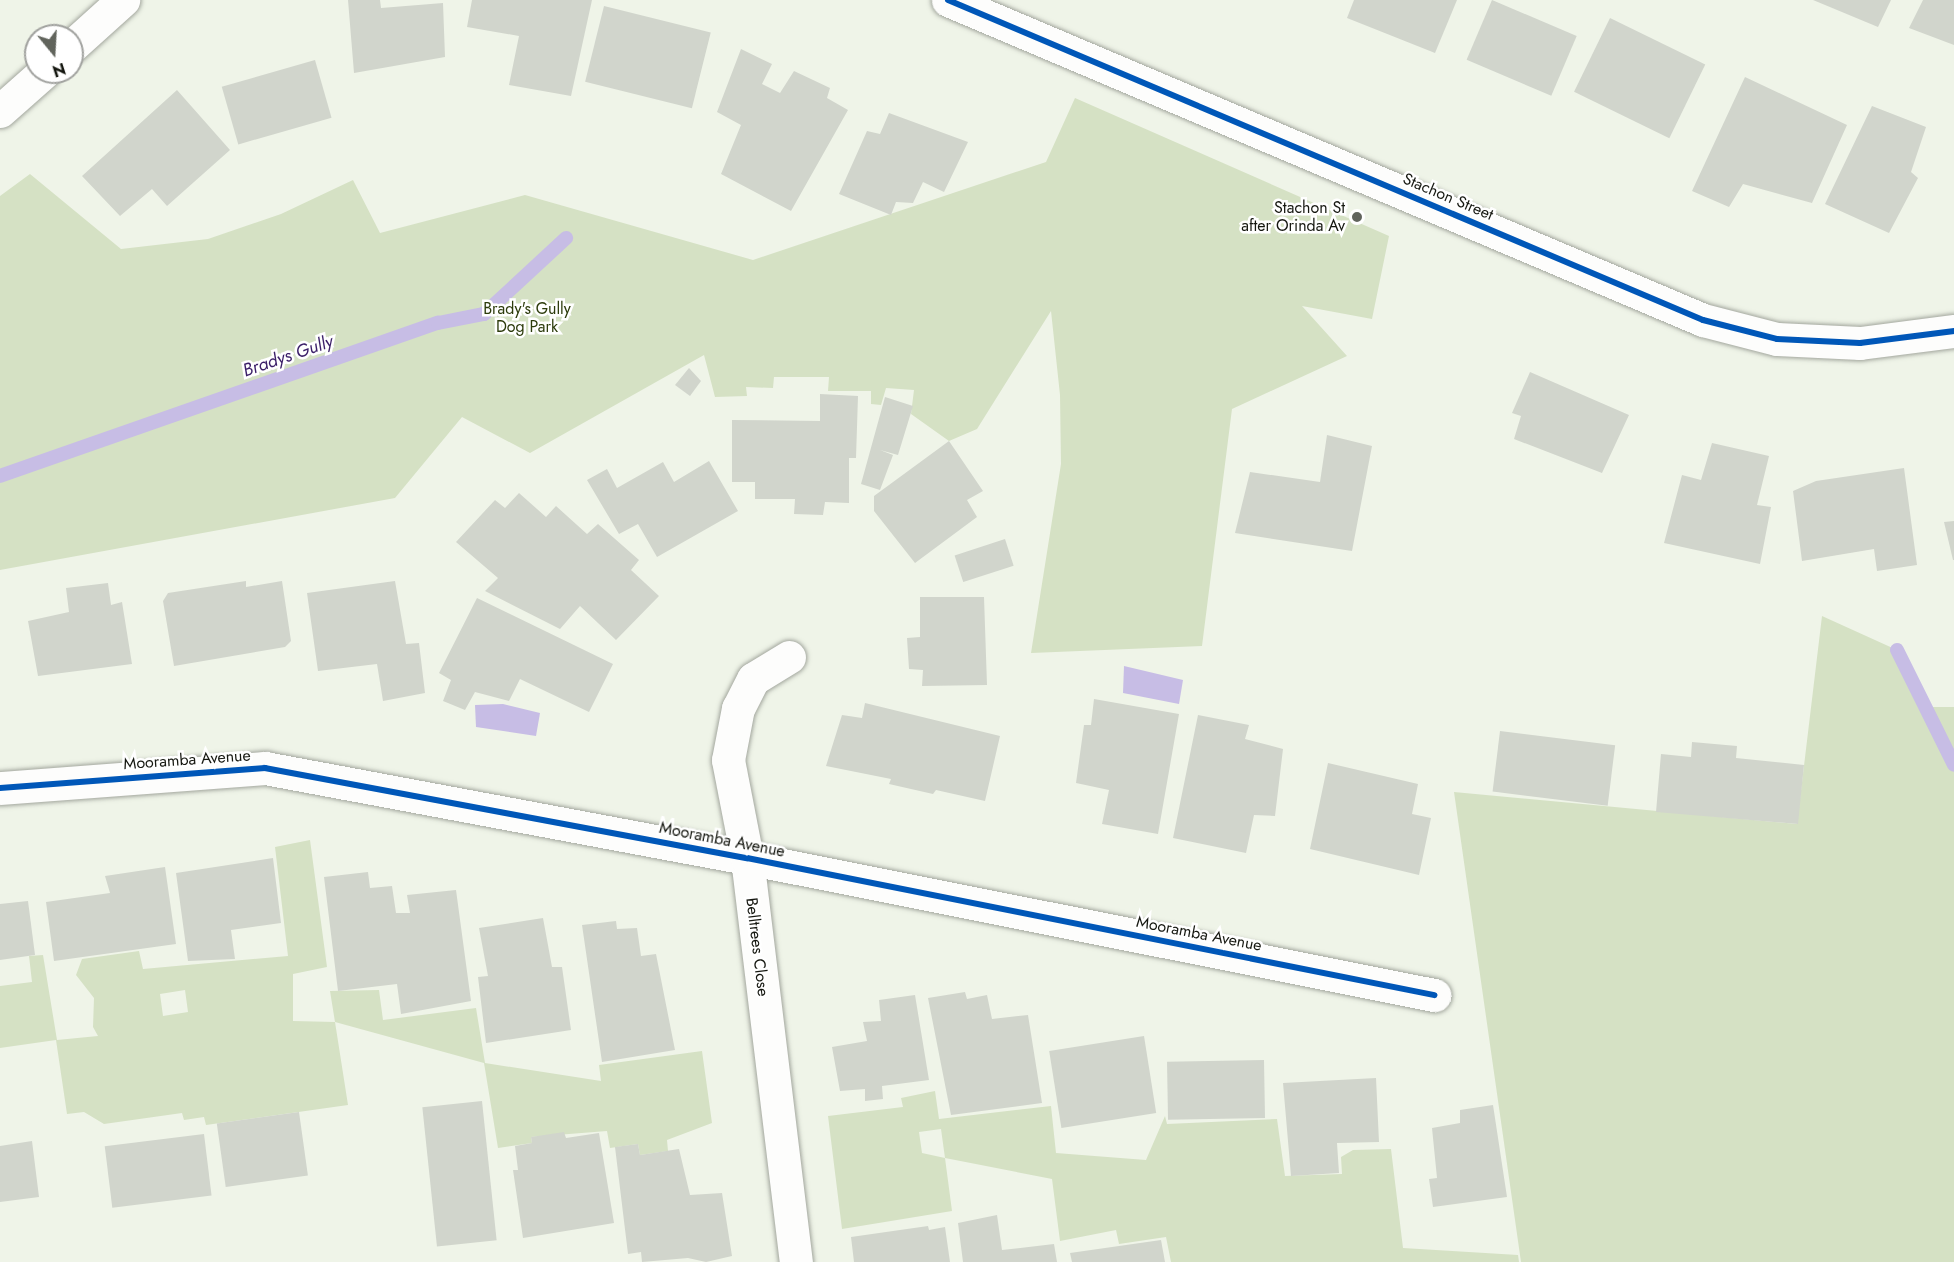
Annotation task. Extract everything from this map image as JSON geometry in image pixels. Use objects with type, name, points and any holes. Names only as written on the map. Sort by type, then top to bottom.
[{"type":"street","points":[[84,35],[123,0]]},
{"type":"street","name":"Stachon Street","points":[[948,0],[1703,320],[1777,339],[1860,343],[1954,331]]},
{"type":"street","points":[[0,111],[30,84]]},
{"type":"street","name":"Belltrees Close","points":[[789,657],[753,679],[738,708],[728,760],[747,858],[796,1262]]},
{"type":"street","name":"Mooramba Avenue","points":[[0,788],[265,768],[747,858],[1434,995]]},
{"type":"green space","name":"Brady's Gully Dog Park","points":[[1075,98],[1389,236],[1372,319],[1302,306],[1347,356],[1232,409],[1202,646],[1031,653],[1061,464],[1060,395],[1051,311],[977,429],[949,441],[911,414],[914,390],[886,388],[881,405],[871,404],[871,391],[828,391],[829,377],[774,377],[773,388],[746,387],[747,396],[715,397],[704,355],[530,453],[462,417],[395,498],[0,570],[0,196],[30,174],[121,249],[208,239],[281,214],[353,180],[380,233],[525,195],[753,260],[1046,162]]},
{"type":"green space","points":[[1822,616],[1897,650],[1925,707],[1954,707],[1954,1262],[1521,1262],[1454,792],[1797,824]]},
{"type":"green space","points":[[310,840],[327,967],[293,974],[293,1021],[335,1022],[348,1105],[206,1125],[204,1117],[184,1120],[182,1113],[104,1124],[84,1112],[67,1114],[56,1040],[0,1048],[0,986],[32,982],[29,956],[43,955],[57,1040],[98,1036],[93,1027],[94,998],[76,975],[82,959],[139,951],[143,969],[288,956],[275,847]],"holes":[[[185,990],[188,1012],[163,1016],[160,994]]]},
{"type":"green space","points":[[379,990],[383,1020],[476,1008],[485,1063],[601,1081],[599,1065],[702,1051],[712,1123],[667,1140],[668,1151],[640,1155],[638,1144],[610,1148],[607,1131],[531,1137],[532,1143],[498,1148],[484,1063],[335,1022],[330,991]]},
{"type":"green space","points":[[935,1091],[939,1119],[1051,1106],[1056,1153],[1146,1160],[1165,1116],[1167,1124],[1277,1119],[1285,1176],[1342,1174],[1341,1157],[1353,1150],[1391,1149],[1403,1248],[1518,1255],[1519,1262],[1171,1262],[1166,1237],[1119,1244],[1116,1230],[1060,1241],[1052,1179],[945,1158],[952,1211],[842,1229],[828,1116],[903,1107],[901,1098]],"holes":[[[941,1129],[945,1158],[922,1153],[919,1132]]]},
{"type":"shaded area","points":[[1124,666],[1183,680],[1179,704],[1123,693]]},
{"type":"shaded area","points":[[503,704],[540,713],[536,736],[476,727],[475,705]]},
{"type":"building","points":[[348,0],[380,0],[381,8],[443,3],[445,57],[354,73]]},
{"type":"building","points":[[472,0],[592,0],[571,96],[509,85],[519,36],[467,27]]},
{"type":"building","points":[[1354,0],[1457,0],[1435,53],[1347,18]]},
{"type":"building","points":[[1492,0],[1577,36],[1551,96],[1467,60]]},
{"type":"building","points":[[1813,0],[1891,0],[1878,27]]},
{"type":"building","points":[[1923,0],[1954,0],[1954,45],[1909,28]]},
{"type":"building","points":[[604,6],[711,33],[692,108],[585,82]]},
{"type":"building","points":[[1610,18],[1705,64],[1669,138],[1574,92]]},
{"type":"building","points":[[741,49],[772,64],[762,84],[780,93],[794,71],[830,88],[827,98],[848,110],[791,211],[721,174],[741,125],[717,112]]},
{"type":"building","points":[[315,60],[332,118],[238,144],[222,87]]},
{"type":"building","points":[[1745,77],[1847,125],[1812,203],[1743,184],[1729,207],[1692,191]]},
{"type":"building","points":[[177,90],[230,150],[167,206],[152,189],[120,216],[82,176]]},
{"type":"building","points":[[1872,106],[1926,127],[1911,172],[1918,178],[1889,233],[1825,204]]},
{"type":"building","points":[[889,113],[968,142],[944,192],[923,182],[913,203],[896,202],[891,215],[839,194],[867,131],[880,134]]},
{"type":"building","points":[[689,368],[701,381],[690,396],[675,385]]},
{"type":"building","points":[[1530,372],[1629,415],[1602,473],[1514,439],[1521,416],[1512,413]]},
{"type":"building","points":[[820,394],[858,396],[856,458],[849,458],[849,503],[825,502],[823,515],[794,514],[795,499],[755,499],[755,482],[732,482],[732,420],[820,421]]},
{"type":"building","points":[[885,397],[913,406],[898,455],[880,450],[893,455],[880,490],[861,484]]},
{"type":"building","points":[[1327,435],[1372,446],[1352,551],[1235,533],[1250,472],[1320,482]]},
{"type":"building","points":[[949,441],[983,491],[967,500],[977,517],[915,563],[874,511],[874,496]]},
{"type":"building","points":[[1712,443],[1769,456],[1757,505],[1771,507],[1760,564],[1664,543],[1682,475],[1701,480]]},
{"type":"building","points":[[709,461],[738,511],[657,557],[638,524],[619,534],[587,480],[607,469],[617,488],[663,462],[674,482]]},
{"type":"building","points":[[1904,468],[1917,565],[1877,571],[1874,549],[1802,561],[1793,491],[1816,481]]},
{"type":"building","points":[[519,493],[546,517],[556,506],[587,534],[598,524],[639,560],[631,570],[659,596],[616,640],[580,606],[560,629],[485,591],[498,578],[456,542],[495,500],[505,508]]},
{"type":"building","points":[[1954,521],[1954,560],[1953,560],[1944,522]]},
{"type":"building","points":[[1005,539],[1014,566],[963,582],[955,555]]},
{"type":"building","points":[[246,581],[246,587],[282,581],[291,641],[285,647],[174,666],[163,601],[168,593]]},
{"type":"building","points":[[395,581],[406,644],[419,643],[425,693],[383,701],[377,664],[318,671],[307,593]]},
{"type":"building","points":[[108,583],[111,605],[122,602],[132,664],[38,676],[28,621],[69,612],[66,588]]},
{"type":"building","points":[[920,597],[984,597],[987,685],[922,686],[923,670],[909,669],[907,638],[920,637]]},
{"type":"building","points":[[477,598],[613,664],[589,712],[520,679],[509,701],[475,692],[465,710],[443,701],[451,680],[439,673]]},
{"type":"building","points":[[1094,699],[1179,714],[1158,834],[1102,824],[1109,790],[1076,783],[1084,725],[1091,725]]},
{"type":"building","points":[[865,703],[1000,736],[985,801],[936,790],[933,794],[889,784],[891,779],[826,766],[842,715],[862,718]]},
{"type":"building","points":[[1198,715],[1249,725],[1245,739],[1283,749],[1275,816],[1254,815],[1246,853],[1173,838]]},
{"type":"building","points":[[1500,731],[1615,745],[1608,806],[1493,792]]},
{"type":"building","points":[[1692,742],[1737,746],[1736,758],[1804,765],[1798,824],[1656,812],[1661,754],[1691,757]]},
{"type":"building","points":[[1328,763],[1418,784],[1412,814],[1431,818],[1419,875],[1310,849]]},
{"type":"building","points":[[273,858],[281,923],[231,930],[235,959],[188,961],[176,873]]},
{"type":"building","points":[[165,867],[176,944],[54,961],[46,902],[110,893],[105,876]]},
{"type":"building","points":[[368,872],[370,888],[392,886],[396,913],[410,913],[407,895],[456,890],[471,1001],[401,1014],[397,984],[338,991],[324,877]]},
{"type":"building","points":[[28,901],[35,955],[0,960],[0,904]]},
{"type":"building","points":[[543,918],[552,967],[562,967],[571,1030],[486,1043],[478,977],[488,976],[479,928]]},
{"type":"building","points":[[616,921],[617,929],[637,928],[641,956],[656,954],[675,1050],[602,1062],[582,925]]},
{"type":"building","points":[[965,992],[967,999],[987,995],[992,1019],[1028,1015],[1042,1103],[951,1115],[928,998]]},
{"type":"building","points":[[915,995],[929,1080],[882,1086],[883,1099],[865,1101],[865,1089],[840,1091],[832,1047],[867,1041],[863,1022],[881,1021],[879,1000]]},
{"type":"building","points":[[1144,1036],[1156,1113],[1061,1128],[1049,1051]]},
{"type":"building","points":[[1264,1060],[1265,1118],[1168,1120],[1167,1062]]},
{"type":"building","points":[[1376,1078],[1379,1142],[1337,1143],[1339,1173],[1291,1176],[1283,1083]]},
{"type":"building","points":[[482,1101],[497,1240],[437,1247],[422,1107]]},
{"type":"building","points":[[1493,1105],[1507,1197],[1433,1207],[1429,1179],[1437,1178],[1432,1128],[1460,1123],[1460,1110]]},
{"type":"building","points":[[299,1112],[308,1175],[226,1187],[217,1124]]},
{"type":"building","points":[[564,1132],[566,1138],[599,1133],[614,1223],[523,1238],[513,1170],[518,1170],[515,1146],[532,1143],[531,1137]]},
{"type":"building","points":[[204,1134],[212,1196],[112,1208],[105,1146]]},
{"type":"building","points":[[32,1141],[39,1197],[0,1202],[0,1146]]},
{"type":"building","points":[[638,1144],[640,1155],[679,1149],[690,1195],[722,1193],[732,1256],[706,1262],[688,1258],[642,1262],[641,1252],[628,1254],[615,1147]]},
{"type":"building","points":[[997,1215],[1002,1250],[1054,1244],[1057,1262],[963,1262],[958,1223]]},
{"type":"building","points":[[928,1226],[929,1230],[945,1227],[950,1262],[854,1262],[851,1237]]},
{"type":"building","points":[[1161,1240],[1165,1262],[1072,1262],[1070,1253]]},
{"type":"waterway","name":"Bradys Gully","points":[[0,476],[438,323],[484,314],[566,238]]},
{"type":"waterway","name":"Bradys Gully","points":[[1897,650],[1954,765]]},
{"type":"cycle path","points":[[948,0],[1703,320],[1777,339],[1860,343],[1954,331]]},
{"type":"cycle path","points":[[0,788],[265,768],[747,858],[1434,995]]},
{"type":"place","name":"Stachon St after Orinda Av","points":[[1357,217]]}]
